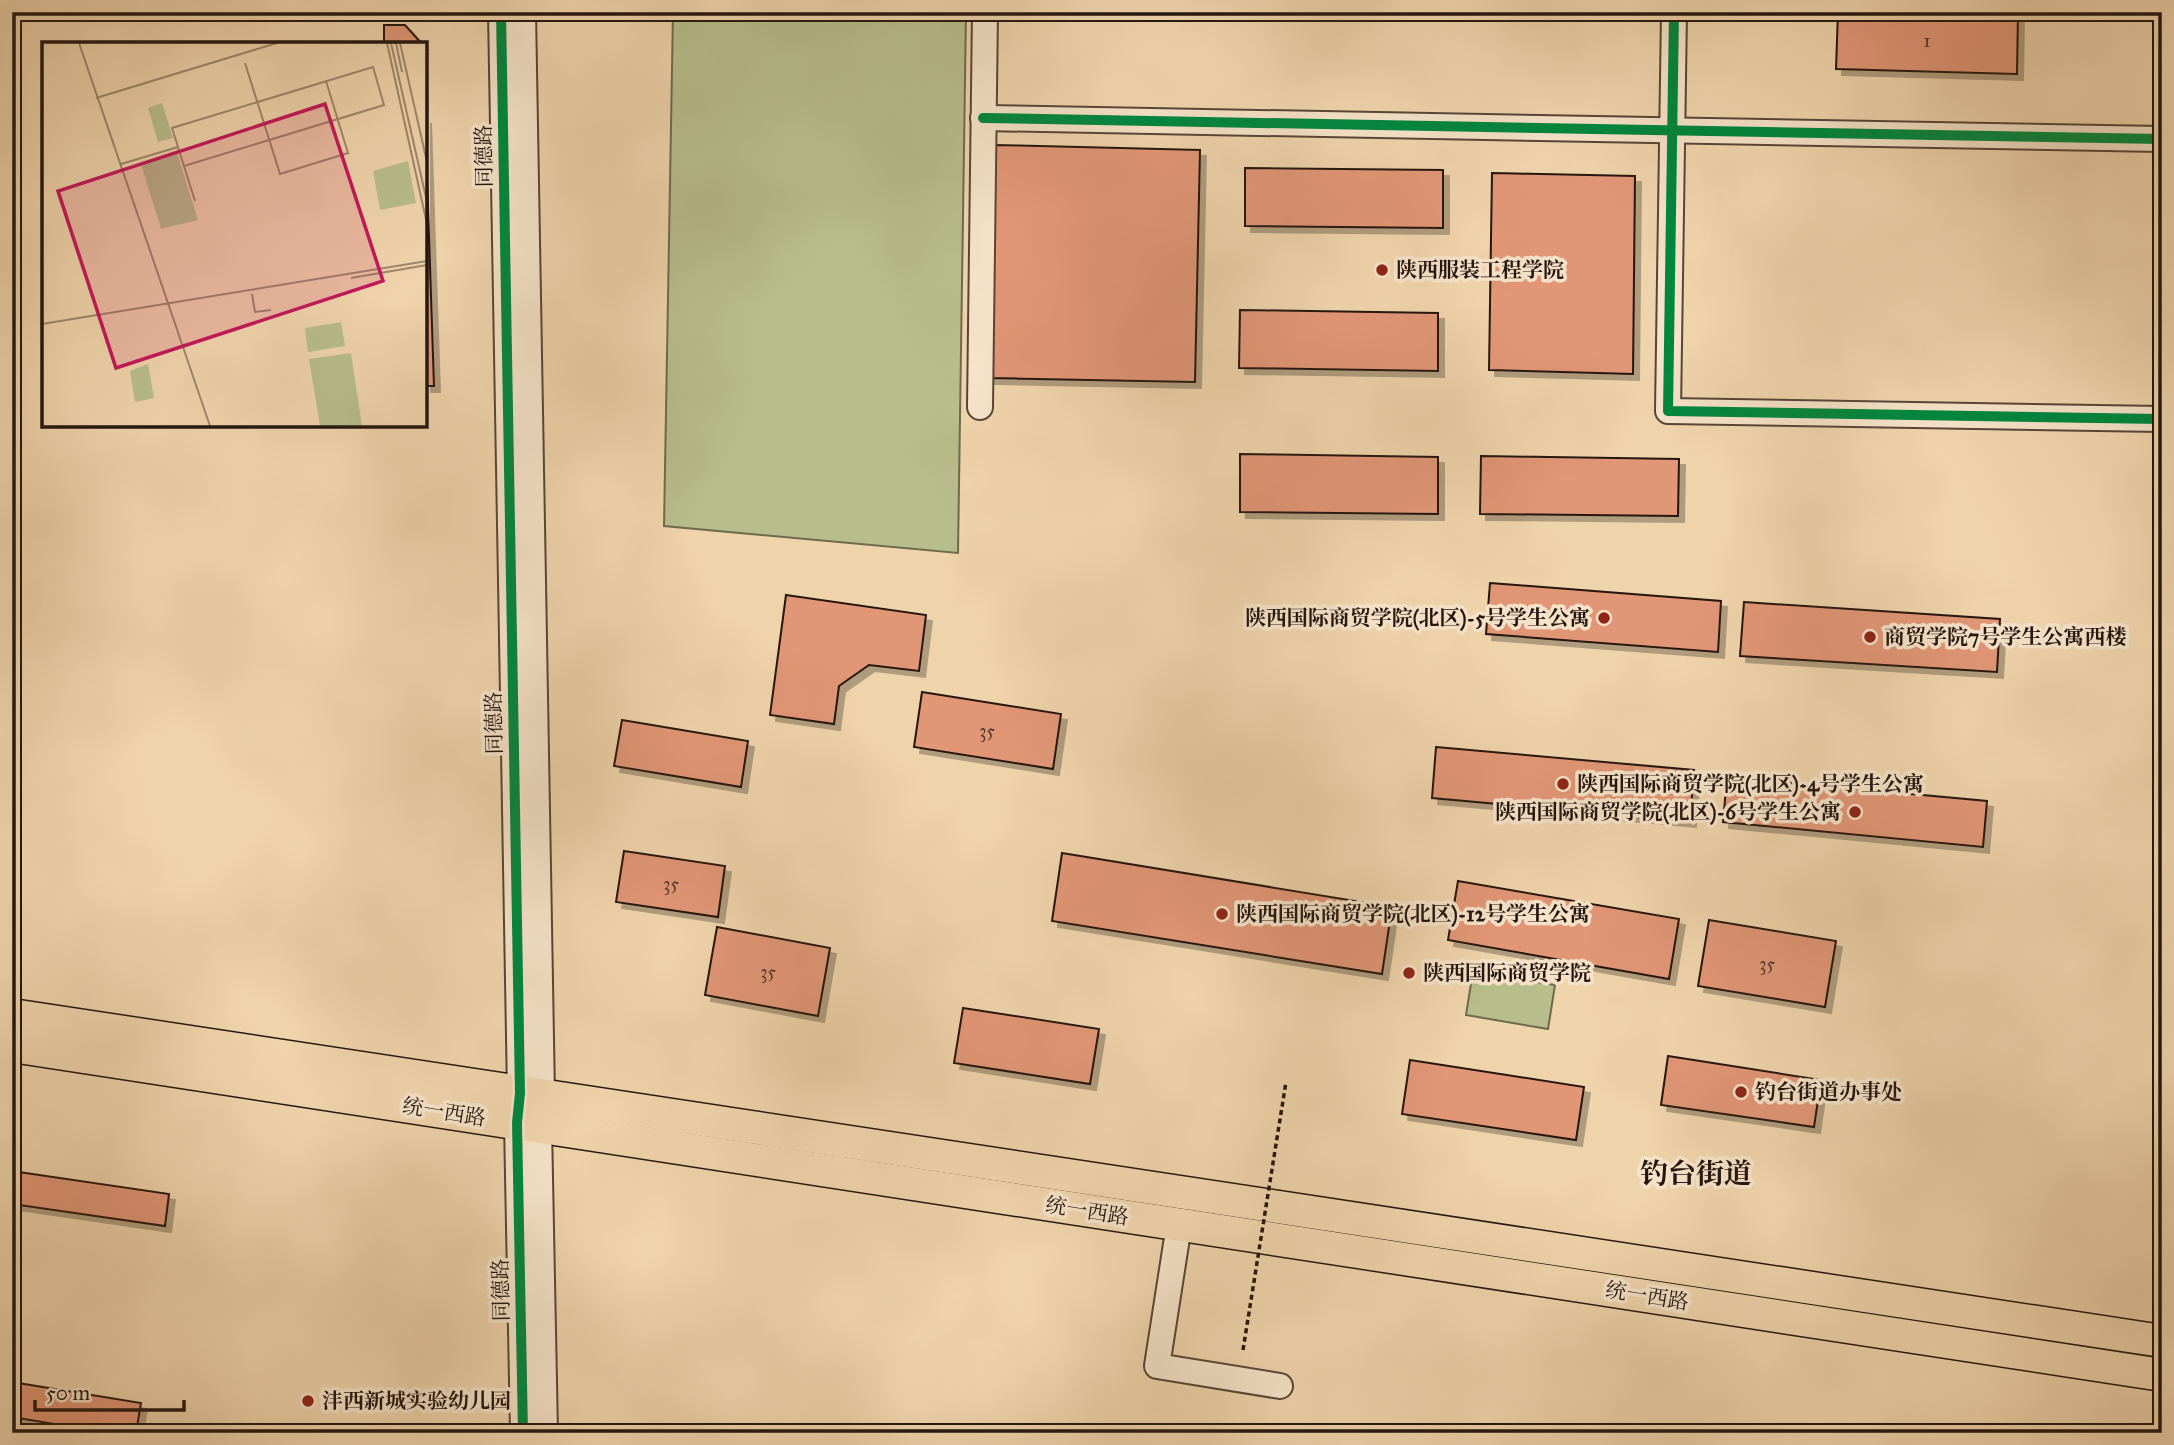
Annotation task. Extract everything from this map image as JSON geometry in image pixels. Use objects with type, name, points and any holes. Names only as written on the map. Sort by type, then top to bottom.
[{"type":"main road","name":"统一西路","points":[[12,1015],[1179,1225],[2162,1375]]},
{"type":"main road","name":"统一西路","points":[[12,1046],[530,1110],[2162,1341]]},
{"type":"street","name":"同德路","points":[[501,12],[530,1110],[545,1433]]},
{"type":"street","name":"同德路","points":[[523,12],[530,1110],[523,1433]]},
{"type":"street","points":[[979,407],[985,12]]},
{"type":"street","points":[[1674,12],[1668,411],[2162,419]]},
{"type":"street","points":[[984,118],[2162,139]]},
{"type":"street","points":[[1179,1225],[1157,1366],[1279,1386]]},
{"type":"path","points":[[1242,1350],[1286,1082]]},
{"type":"green space","points":[[673,12],[966,12],[958,553],[664,526]]},
{"type":"green space","points":[[1473,971],[1555,985],[1548,1029],[1466,1015]]},
{"type":"building","points":[[1838,12],[2018,12],[2017,74],[1836,69]]},
{"type":"building","points":[[384,25],[405,25],[420,42],[384,42]]},
{"type":"building","points":[[994,145],[1200,150],[1195,382],[989,378]]},
{"type":"building","points":[[1245,168],[1443,170],[1443,228],[1245,226]]},
{"type":"building","points":[[1492,173],[1635,176],[1633,374],[1489,370]]},
{"type":"building","points":[[427,177],[434,386],[427,386]]},
{"type":"building","points":[[1240,310],[1438,313],[1438,371],[1239,368]]},
{"type":"building","points":[[1240,454],[1438,457],[1438,514],[1240,512]]},
{"type":"building","points":[[1481,456],[1679,459],[1678,516],[1480,514]]},
{"type":"building","name":"陕西国际商贸学院(北区)-5号学生公寓","points":[[1490,583],[1721,601],[1718,652],[1486,634]]},
{"type":"building","points":[[786,595],[926,615],[919,671],[869,665],[839,686],[834,724],[770,715]]},
{"type":"building","name":"商贸学院7号学生公寓西楼","points":[[1744,602],[2000,619],[1997,672],[1740,656]]},
{"type":"building","points":[[922,692],[1061,714],[1053,769],[914,747]]},
{"type":"building","points":[[622,720],[748,741],[741,787],[614,766]]},
{"type":"building","name":"陕西国际商贸学院(北区)-4号学生公寓","points":[[1436,747],[1694,770],[1690,821],[1432,798]]},
{"type":"building","name":"陕西国际商贸学院(北区)-6号学生公寓","points":[[1727,777],[1987,801],[1983,847],[1723,822]]},
{"type":"building","points":[[624,851],[725,866],[718,917],[616,902]]},
{"type":"building","name":"陕西国际商贸学院(北区)-12号学生公寓","points":[[1062,853],[1392,907],[1382,974],[1052,921]]},
{"type":"building","points":[[1458,881],[1679,919],[1669,979],[1448,940]]},
{"type":"building","points":[[1709,920],[1836,941],[1825,1007],[1698,986]]},
{"type":"building","points":[[717,927],[830,948],[818,1016],[705,995]]},
{"type":"building","points":[[963,1008],[1099,1029],[1090,1084],[954,1063]]},
{"type":"building","name":"钓台街道办事处","points":[[1668,1056],[1821,1080],[1814,1127],[1661,1105]]},
{"type":"building","points":[[1410,1060],[1584,1087],[1576,1140],[1402,1114]]},
{"type":"building","points":[[12,1171],[169,1194],[165,1226],[12,1204]]},
{"type":"building","points":[[12,1382],[141,1403],[136,1433],[108,1433],[12,1417]]},
{"type":"cycle path","points":[[501,12],[520,1093],[517,1123],[523,1433]]},
{"type":"cycle path","points":[[1674,12],[1668,411],[2162,419]]},
{"type":"cycle path","points":[[983,118],[2162,139]]},
{"type":"place","name":"陕西服装工程学院","points":[[1382,270]]},
{"type":"place","name":"陕西国际商贸学院(北区)-5号学生公寓","points":[[1604,618]]},
{"type":"place","name":"商贸学院7号学生公寓西楼","points":[[1870,637]]},
{"type":"place","name":"陕西国际商贸学院(北区)-4号学生公寓","points":[[1563,784]]},
{"type":"place","name":"陕西国际商贸学院(北区)-6号学生公寓","points":[[1855,812]]},
{"type":"place","name":"陕西国际商贸学院(北区)-12号学生公寓","points":[[1222,914]]},
{"type":"place","name":"陕西国际商贸学院","points":[[1409,973]]},
{"type":"place","name":"钓台街道办事处","points":[[1741,1092]]},
{"type":"place","name":"沣西新城实验幼儿园","points":[[308,1401]]},
{"type":"district","name":"钓台街道","points":[[1696,1173]]}]
